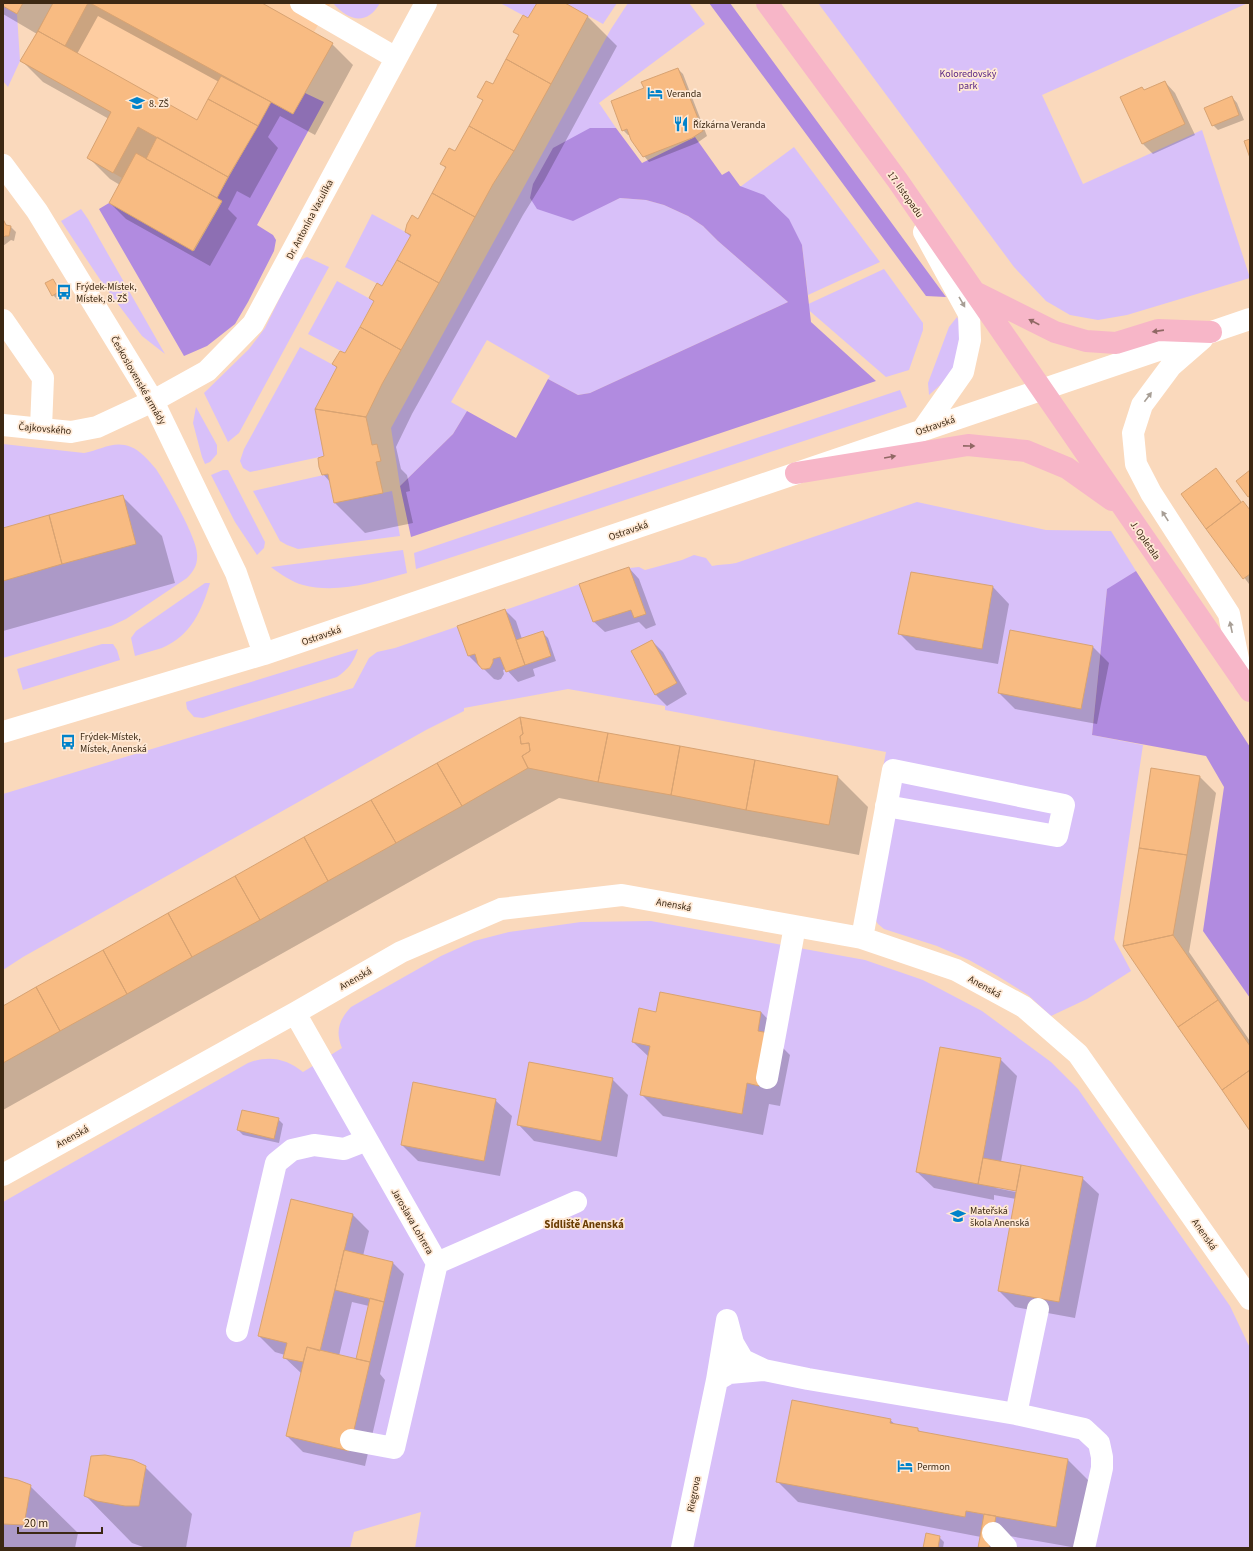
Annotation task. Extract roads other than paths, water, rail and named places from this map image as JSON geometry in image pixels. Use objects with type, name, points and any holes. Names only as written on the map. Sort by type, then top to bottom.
[{"type":"main road","name":"17. listopadu","points":[[767,3],[898,181],[1041,389]]},
{"type":"main road","points":[[973,291],[1055,332],[1086,341],[1116,343],[1158,330],[1211,332]]},
{"type":"main road","name":"J. Opletala","points":[[1041,389],[1246,685]]},
{"type":"main road","points":[[796,473],[968,445],[1026,451],[1068,468],[1124,509]]},
{"type":"street","points":[[301,3],[396,58]]},
{"type":"street","name":"Dr. Antonína Vaculíka","points":[[153,401],[207,371],[253,324],[426,3]]},
{"type":"street","name":"Československé armády","points":[[3,165],[37,212],[153,401],[236,573],[264,654]]},
{"type":"street","points":[[898,181],[968,314],[970,340],[963,372],[923,429]]},
{"type":"street","name":"Ostravská","points":[[3,732],[264,654],[1250,319]]},
{"type":"street","points":[[3,320],[43,378],[41,428]]},
{"type":"street","points":[[1211,332],[1171,366],[1142,405],[1133,433],[1136,464],[1151,493],[1229,614],[1246,685]]},
{"type":"street","name":"Čajkovského","points":[[3,425],[70,432],[97,428],[153,401]]},
{"type":"street","points":[[862,938],[886,806],[893,770],[1064,806],[1057,836],[886,806]]},
{"type":"street","name":"Anenská","points":[[3,1175],[295,1013],[401,952],[501,909],[622,895],[862,938],[956,970],[1024,1007],[1078,1054],[1250,1299]]},
{"type":"street","points":[[767,1078],[773,997],[795,926]]},
{"type":"street","name":"Jaroslava Lohrera","points":[[295,1013],[437,1263],[394,1448],[351,1440]]},
{"type":"street","points":[[237,1331],[276,1163],[292,1150],[314,1145],[344,1149],[367,1140]]},
{"type":"street","points":[[437,1263],[576,1202]]},
{"type":"street","points":[[1016,1414],[1038,1309]]},
{"type":"street","name":"Riegrova","points":[[682,1548],[717,1380],[727,1320],[733,1343],[743,1360],[764,1370]]},
{"type":"street","points":[[717,1380],[730,1373],[764,1370],[808,1379],[1016,1414],[1084,1429],[1099,1442],[1102,1468],[1084,1548]]},
{"type":"place","name":"Veranda","points":[[655,93]]},
{"type":"place","name":"8. ZŠ","points":[[137,103]]},
{"type":"place","name":"Řízkárna Veranda","points":[[681,124]]},
{"type":"place","name":"Frýdek-Místek, Místek, 8. ZŠ","points":[[64,292]]},
{"type":"place","name":"Frýdek-Místek, Místek, Anenská","points":[[68,742]]},
{"type":"place","name":"Mateřská škola Anenská","points":[[958,1216]]},
{"type":"place","name":"Permon","points":[[905,1466]]},
{"type":"district","name":"Sídliště Anenská","points":[[584,1224]]},
{"type":"park label","name":"Koloredovský park","points":[[968,78]]}]
